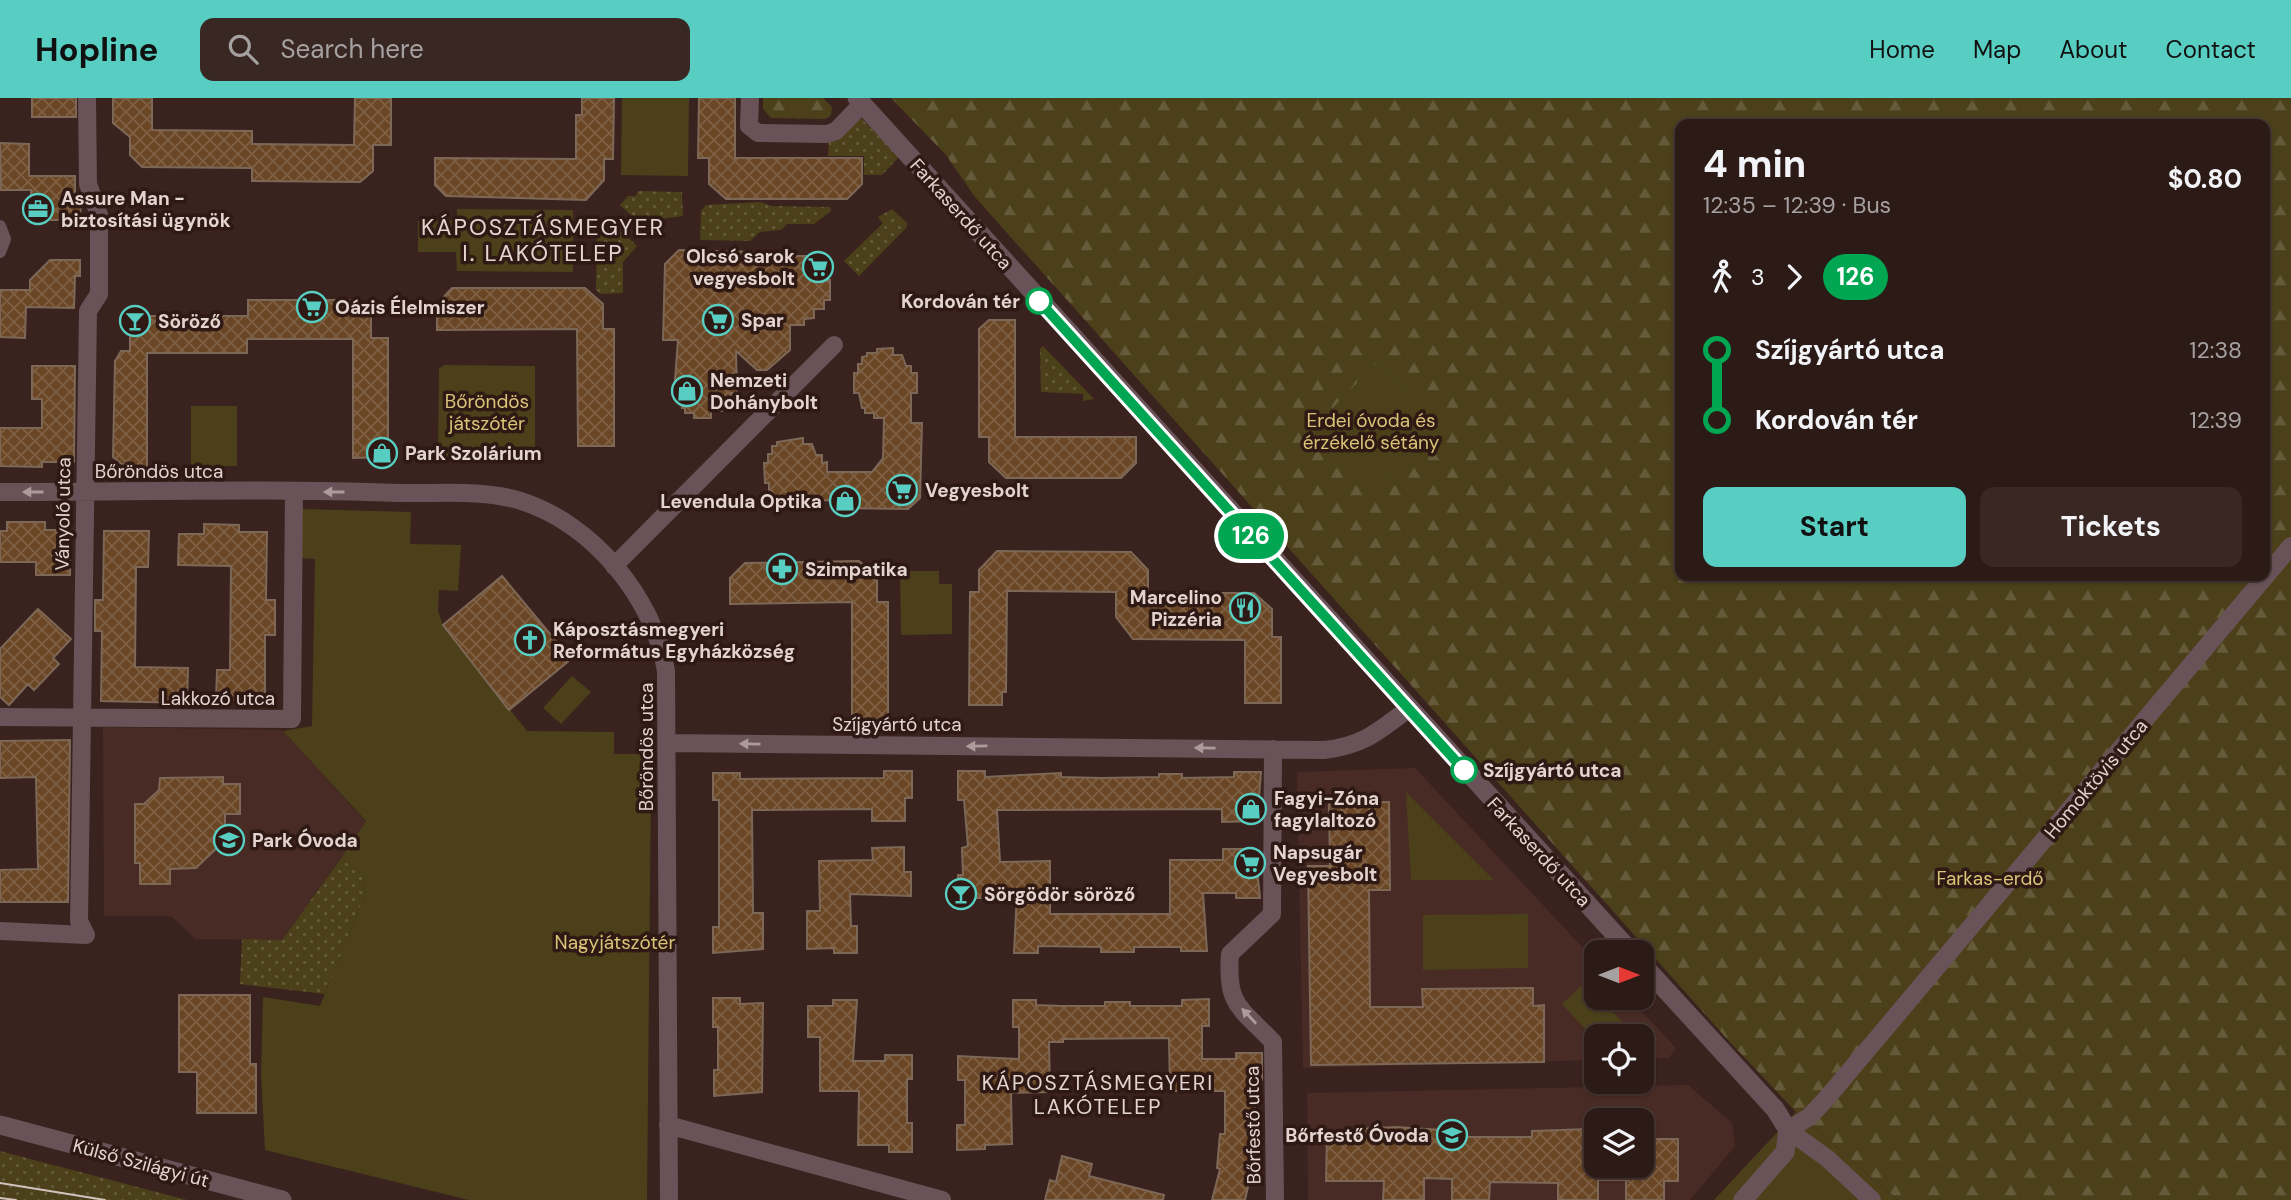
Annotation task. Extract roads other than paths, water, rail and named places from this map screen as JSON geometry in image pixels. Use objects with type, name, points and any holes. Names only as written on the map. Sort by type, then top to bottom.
[{"type":"street","name":"Ványoló utca","points":[[0,931],[86,935],[79,921],[84,492],[88,310],[99,295],[100,267],[99,215],[88,184],[87,98]]},
{"type":"street","points":[[750,98],[749,126],[758,133],[827,134],[836,131],[859,101]]},
{"type":"street","name":"Farkaserdő utca","points":[[859,101],[1620,940]]},
{"type":"street","points":[[0,226],[5,239],[0,252]]},
{"type":"street","points":[[614,566],[834,345]]},
{"type":"street","name":"Bőröndös utca","points":[[0,492],[294,492],[495,496],[520,501],[567,524],[614,566],[642,601],[662,647],[666,671],[669,1200]]},
{"type":"street","name":"Lakkozó utca","points":[[0,718],[292,719],[294,492]]},
{"type":"street","name":"Homoktövis utca","points":[[2270,571],[2291,546]]},
{"type":"street","name":"Homoktövis utca","points":[[1788,1130],[1809,1117],[1826,1099],[2262,581]]},
{"type":"street","name":"Szíjgyártó utca","points":[[668,743],[1273,749],[1349,747],[1370,738],[1408,709]]},
{"type":"street","name":"Bőrfestő utca","points":[[1273,749],[1272,914],[1230,954],[1228,974],[1230,996],[1273,1042],[1275,1200]]},
{"type":"street","points":[[1654,977],[1774,1109],[1788,1130],[1828,1159],[1872,1200]]},
{"type":"street","name":"Külső Szilágyi út","points":[[0,1125],[282,1200]]},
{"type":"street","points":[[668,1125],[942,1200]]},
{"type":"street","points":[[1743,1200],[1785,1152],[1788,1130]]},
{"type":"tram line","points":[[0,1183],[105,1200]]},
{"type":"tram line","points":[[0,1198],[16,1200]]},
{"type":"place","name":"Assure Man - biztosítási ügynök","points":[[38,209]]},
{"type":"place","name":"Olcsó sarok vegyesbolt","points":[[818,267]]},
{"type":"place","name":"Kordován tér","points":[[1039,301]]},
{"type":"place","name":"Oázis Élelmiszer","points":[[312,307]]},
{"type":"place","name":"Spar","points":[[718,320]]},
{"type":"place","name":"Söröző","points":[[135,321]]},
{"type":"place","name":"Nemzeti Dohánybolt","points":[[687,391]]},
{"type":"place","name":"Park Szolárium","points":[[382,453]]},
{"type":"place","name":"Vegyesbolt","points":[[902,490]]},
{"type":"place","name":"Levendula Optika","points":[[845,501]]},
{"type":"place","name":"Szimpatika","points":[[782,569]]},
{"type":"place","name":"Marcelino Pizzéria","points":[[1245,608]]},
{"type":"place","name":"Káposztásmegyeri Református Egyházközség","points":[[530,640]]},
{"type":"place","name":"Szíjgyártó utca","points":[[1464,770]]},
{"type":"place","name":"Fagyi-Zóna fagylaltozó","points":[[1251,809]]},
{"type":"place","name":"Park Óvoda","points":[[229,840]]},
{"type":"place","name":"Napsugár Vegyesbolt","points":[[1250,863]]},
{"type":"place","name":"Sörgödör söröző","points":[[961,894]]},
{"type":"place","name":"Bőrfestő Óvoda","points":[[1452,1135]]},
{"type":"district","name":"KÁPOSZTÁSMEGYER I. LAKÓTELEP","points":[[543,240]]},
{"type":"district","name":"KÁPOSZTÁSMEGYERI LAKÓTELEP","points":[[1098,1095]]},
{"type":"park label","name":"Bőröndös játszótér","points":[[487,412]]},
{"type":"park label","name":"Erdei óvoda és érzékelő sétány","points":[[1371,431]]},
{"type":"park label","name":"Farkas-erdő","points":[[1990,878]]},
{"type":"park label","name":"Nagyjátszótér","points":[[615,942]]}]
